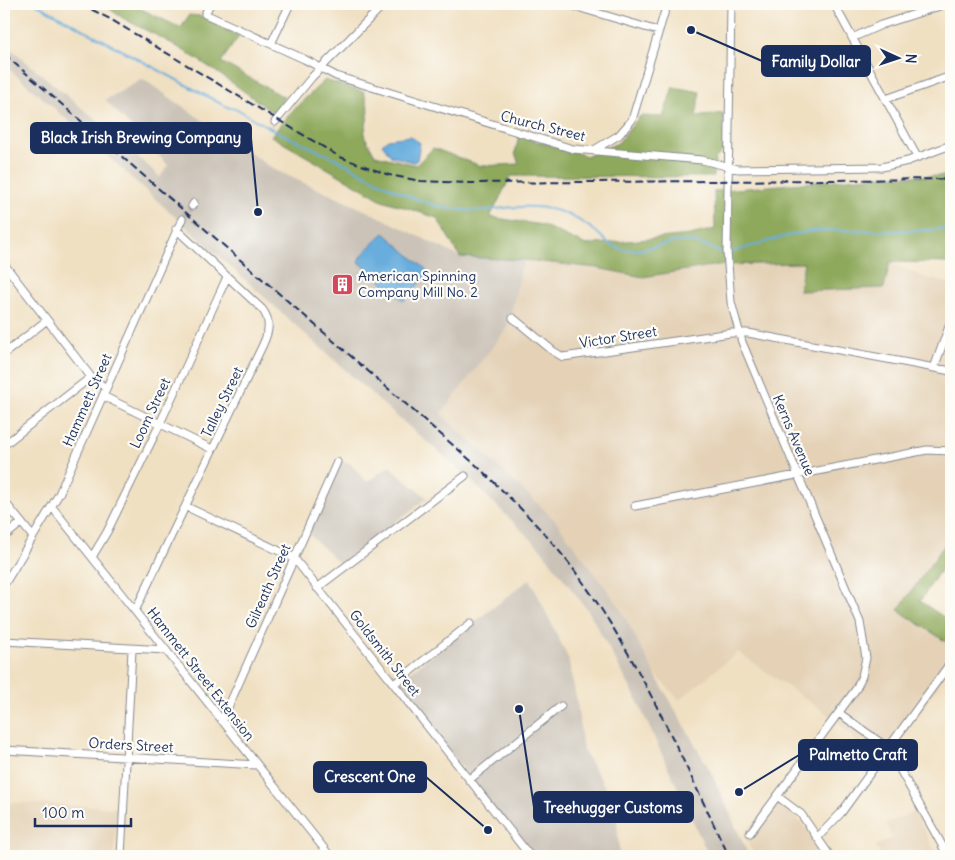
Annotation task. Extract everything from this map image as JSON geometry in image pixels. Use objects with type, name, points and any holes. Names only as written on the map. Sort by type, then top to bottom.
[{"type":"street","name":"Church Street","points":[[210,4],[205,14],[336,76],[512,132],[573,149],[702,160],[746,170],[870,168],[896,164],[951,145]]},
{"type":"street","points":[[271,44],[290,4]]},
{"type":"street","points":[[275,122],[320,68],[384,4]]},
{"type":"street","points":[[567,4],[658,31]]},
{"type":"street","points":[[594,150],[619,135],[632,120],[667,4]]},
{"type":"street","name":"Kerns Avenue","points":[[731,4],[728,280],[739,333],[796,474],[853,604],[864,640],[866,658],[862,676],[839,713],[750,833]]},
{"type":"street","points":[[834,4],[917,157]]},
{"type":"street","points":[[852,38],[881,25],[946,4]]},
{"type":"street","points":[[886,99],[951,76]]},
{"type":"street","name":"Hammett Street","points":[[4,585],[52,506],[182,219]]},
{"type":"street","name":"Talley Street","points":[[135,611],[258,357],[269,325],[267,315],[262,309],[176,229]]},
{"type":"street","points":[[4,264],[90,377],[106,388]]},
{"type":"street","name":"Loom Street","points":[[92,556],[107,532],[160,424],[226,277]]},
{"type":"street","name":"Victor Street","points":[[513,318],[563,357],[739,333],[787,338],[951,371]]},
{"type":"street","points":[[4,354],[47,320]]},
{"type":"street","points":[[934,368],[951,321]]},
{"type":"street","points":[[4,445],[90,377]]},
{"type":"street","points":[[103,396],[212,449]]},
{"type":"street","points":[[635,506],[927,450],[951,451]]},
{"type":"street","name":"Gilreath Street","points":[[222,721],[337,462]]},
{"type":"street","points":[[317,588],[465,476]]},
{"type":"street","points":[[4,501],[33,537]]},
{"type":"street","name":"Hammett Street Extension","points":[[52,506],[330,856]]},
{"type":"street","name":"Goldsmith Street","points":[[187,507],[294,558],[530,856]]},
{"type":"street","points":[[4,537],[21,523]]},
{"type":"street","points":[[394,684],[471,623]]},
{"type":"street","points":[[4,641],[132,650],[166,650]]},
{"type":"street","points":[[121,856],[132,650]]},
{"type":"street","points":[[818,837],[827,831],[841,813],[951,662]]},
{"type":"street","points":[[469,780],[561,706]]},
{"type":"street","points":[[839,713],[888,748],[948,856]]},
{"type":"street","name":"Orders Street","points":[[4,750],[257,765]]},
{"type":"street","points":[[777,796],[801,814],[830,856]]},
{"type":"shaded area","points":[[4,43],[114,135],[160,177],[168,165],[105,100],[143,79],[273,169],[382,218],[460,257],[524,260],[507,328],[441,414],[554,519],[619,606],[657,678],[712,774],[749,856],[709,856],[635,696],[589,612],[540,548],[460,470],[394,414],[4,65]]},
{"type":"shaded area","points":[[524,260],[597,268],[643,277],[718,265],[805,263],[799,291],[884,288],[890,262],[924,277],[951,284],[951,536],[898,610],[951,645],[951,665],[882,770],[836,720],[738,652],[679,700],[603,616],[441,414],[507,328]]},
{"type":"shaded area","points":[[337,461],[350,463],[367,482],[389,466],[427,498],[340,564],[307,532]]},
{"type":"shaded area","points":[[530,579],[568,658],[577,702],[583,750],[616,805],[619,852],[616,856],[531,856],[396,683]]},
{"type":"shaded area","points":[[779,795],[816,841],[822,856],[754,856],[744,834]]},
{"type":"shaded area","points":[[4,802],[117,808],[114,856],[4,850]]},
{"type":"shaded area","points":[[915,811],[937,856],[881,856],[875,846],[893,838],[886,824]]},
{"type":"green space","points":[[111,4],[140,4],[139,8],[181,28],[189,15],[200,16],[239,36],[221,62],[284,97],[275,114],[223,76],[169,42],[113,12],[106,6]]},
{"type":"green space","points":[[325,80],[364,92],[369,111],[364,135],[375,155],[416,165],[433,148],[481,166],[519,164],[515,153],[519,136],[587,156],[618,143],[640,116],[663,117],[673,87],[700,92],[696,117],[723,113],[724,150],[715,159],[713,177],[511,176],[490,217],[542,225],[586,245],[690,235],[715,229],[714,191],[880,176],[951,176],[951,263],[890,262],[884,288],[799,291],[804,263],[718,265],[643,277],[597,268],[524,260],[460,257],[437,218],[382,200],[271,136],[294,109]]},
{"type":"green space","points":[[951,536],[951,554],[920,601],[951,622],[951,645],[898,610]]},
{"type":"water","points":[[410,136],[420,143],[417,160],[414,162],[391,156],[382,144],[388,139]]},
{"type":"water","points":[[384,233],[429,272],[404,301],[358,261]]},
{"type":"waterway","points":[[36,4],[227,107],[239,110],[273,130],[421,201],[437,206],[466,210],[517,207],[544,208],[562,212],[575,218],[617,248],[636,250],[679,241],[705,245],[721,253]]},
{"type":"waterway","points":[[731,252],[783,237],[813,231],[916,231],[951,228]]},
{"type":"tunnel","points":[[182,219],[192,206]]},
{"type":"railway","points":[[81,4],[110,19],[340,157],[389,175],[421,181],[470,183],[951,179]]},
{"type":"railway","points":[[4,54],[477,466],[544,533],[589,591],[634,664],[674,741],[729,856]]},
{"type":"place","name":"Family Dollar","points":[[691,30]]},
{"type":"place","name":"Black Irish Brewing Company","points":[[258,212]]},
{"type":"place","name":"American Spinning Company Mill No. 2","points":[[342,284]]},
{"type":"place","name":"Treehugger Customs","points":[[519,709]]},
{"type":"place","name":"Palmetto Craft","points":[[739,792]]},
{"type":"place","name":"Crescent One","points":[[488,830]]}]
